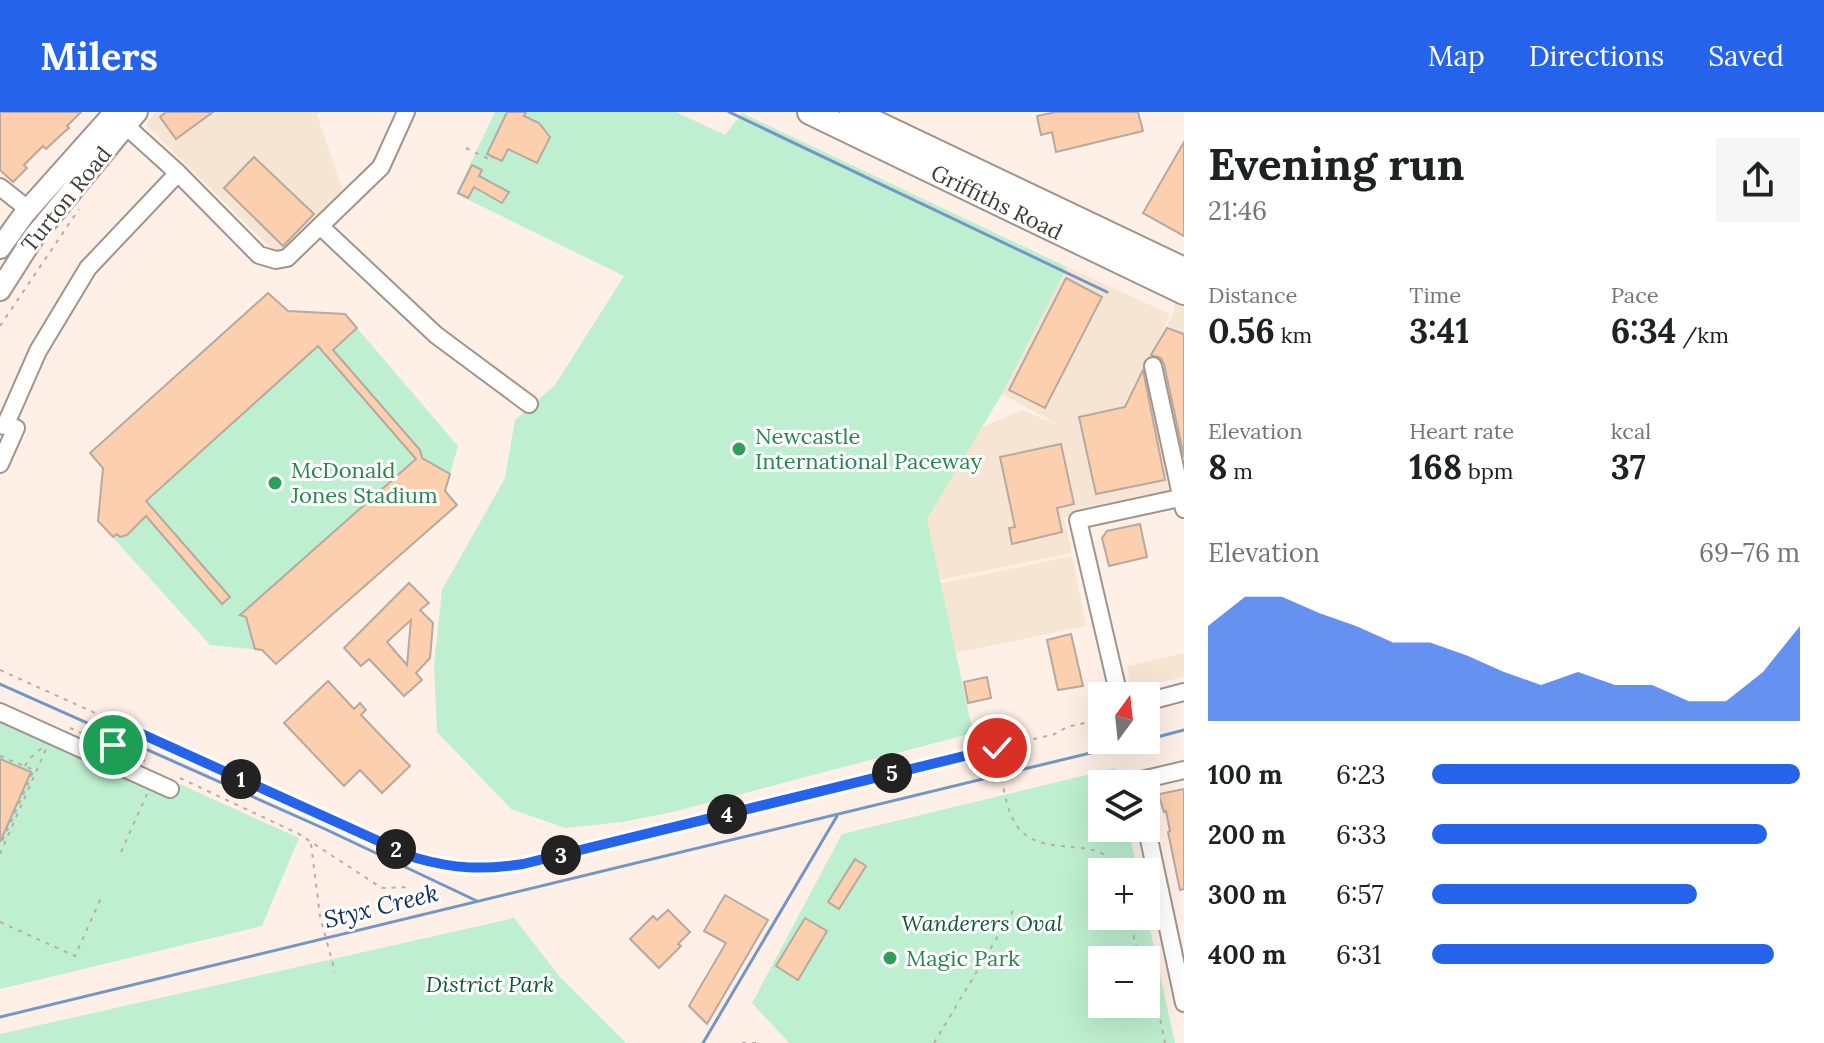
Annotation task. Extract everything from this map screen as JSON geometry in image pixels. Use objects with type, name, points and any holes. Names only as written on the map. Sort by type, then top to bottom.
[{"type":"highway","name":"Griffiths Road","points":[[810,112],[1184,292]]},
{"type":"highway","name":"Griffiths Road","points":[[852,112],[1184,270]]},
{"type":"main road","name":"Turton Road","points":[[3,238],[28,209],[126,117]]},
{"type":"main road","name":"Turton Road","points":[[1,286],[33,238],[126,117]]},
{"type":"street","points":[[126,117],[259,255],[276,260],[287,258],[381,167],[406,112]]},
{"type":"street","points":[[0,464],[16,428],[2,425],[38,351],[88,268],[178,173]]},
{"type":"street","points":[[0,187],[28,209]]},
{"type":"street","points":[[320,226],[436,335],[529,404]]},
{"type":"street","points":[[1116,682],[1078,520],[1183,501],[1153,366]]},
{"type":"street","points":[[1160,698],[1184,692]]},
{"type":"street","points":[[0,712],[174,783]]},
{"type":"street","points":[[1160,776],[1184,770]]},
{"type":"street","points":[[1150,842],[1184,1003]]},
{"type":"path","points":[[466,148],[491,160],[493,157]]},
{"type":"path","points":[[0,326],[84,202]]},
{"type":"path","points":[[0,670],[416,858],[472,869],[523,864],[1055,734],[1067,727],[1088,722]]},
{"type":"path","points":[[113,721],[111,725],[120,729],[113,745],[125,752]]},
{"type":"path","points":[[69,727],[152,765]]},
{"type":"path","points":[[0,854],[46,748],[29,759],[25,766]]},
{"type":"path","points":[[997,748],[1009,805],[1017,826],[1028,837],[1052,847],[1095,850],[1109,858]]},
{"type":"path","points":[[0,756],[34,770],[0,846]]},
{"type":"path","points":[[174,783],[299,834],[383,888],[409,887]]},
{"type":"path","points":[[121,852],[148,794]]},
{"type":"path","points":[[311,843],[320,916],[335,972]]},
{"type":"path","points":[[0,922],[75,956],[101,898]]},
{"type":"path","points":[[934,1043],[1013,911]]},
{"type":"path","points":[[1160,1018],[1165,1043]]},
{"type":"path","points":[[742,1043],[756,1043]]},
{"type":"shaded area","points":[[155,112],[321,112],[317,115],[343,191],[278,255],[146,125]]},
{"type":"shaded area","points":[[1184,258],[1184,478],[1154,348],[1148,361],[1175,489],[1077,509],[1078,515],[1064,518],[1072,553],[940,580],[927,519],[980,428],[1022,410],[1060,426],[1002,394],[1067,267],[1170,314],[1159,339],[1173,314]]},
{"type":"shaded area","points":[[1072,556],[1086,626],[955,653],[941,583]]},
{"type":"shaded area","points":[[1184,653],[1184,677],[1160,682],[1130,682],[1127,666]]},
{"type":"green space","name":"Newcastle International Paceway","points":[[495,112],[676,112],[725,135],[742,113],[1067,267],[1002,394],[927,519],[973,733],[673,812],[622,822],[565,828],[511,809],[437,732],[434,665],[442,590],[505,478],[515,420],[555,385],[624,276],[456,194]]},
{"type":"green space","name":"McDonald Jones Stadium","points":[[268,293],[288,311],[345,314],[458,446],[445,491],[457,505],[276,664],[262,650],[210,645],[98,521],[103,468],[90,453]]},
{"type":"green space","points":[[0,703],[299,838],[262,926],[0,989]]},
{"type":"green space","name":"Wanderers Oval","points":[[1088,775],[1088,842],[1131,842],[1135,858],[1088,858],[1088,930],[1150,930],[1154,946],[1088,946],[1088,1018],[1160,1018],[1160,975],[1175,1043],[789,1043],[752,1003],[842,834]]},
{"type":"green space","name":"District Park","points":[[514,918],[560,977],[626,1043],[0,1043],[0,1034]]},
{"type":"building","points":[[0,112],[81,112],[67,126],[69,128],[46,149],[43,146],[24,165],[27,168],[13,182],[0,170]]},
{"type":"building","points":[[166,112],[213,112],[176,139],[160,117]]},
{"type":"building","points":[[507,112],[526,112],[524,116],[539,123],[550,137],[537,163],[508,149],[502,161],[487,154]]},
{"type":"building","points":[[1056,112],[1138,112],[1143,131],[1056,152],[1052,132],[1041,135],[1037,116]]},
{"type":"building","points":[[1184,142],[1184,236],[1143,213]]},
{"type":"building","points":[[254,157],[314,214],[283,246],[224,188]]},
{"type":"building","points":[[472,165],[482,170],[479,176],[509,192],[502,203],[474,187],[468,198],[458,193]]},
{"type":"building","points":[[1066,278],[1102,297],[1045,408],[1009,390]]},
{"type":"building","points":[[268,293],[288,311],[345,314],[357,328],[333,350],[420,450],[422,458],[450,474],[445,491],[457,505],[276,664],[262,650],[255,649],[246,617],[240,615],[416,459],[318,346],[146,501],[230,597],[222,604],[146,516],[127,535],[120,537],[117,534],[113,537],[98,521],[103,468],[90,453]]},
{"type":"building","points":[[1167,328],[1184,334],[1184,457],[1164,364],[1161,358],[1151,355]]},
{"type":"building","points":[[1143,370],[1165,480],[1096,494],[1079,417],[1125,407]]},
{"type":"building","points":[[1061,444],[1074,504],[1057,508],[1062,532],[1012,544],[1009,528],[1015,527],[1000,457]]},
{"type":"building","points":[[1140,524],[1147,557],[1109,566],[1102,538],[1107,531]]},
{"type":"building","points":[[409,583],[429,603],[420,610],[433,623],[430,658],[416,673],[422,680],[404,696],[369,659],[361,666],[344,648]],"holes":[[[411,620],[407,665],[387,642]]]},
{"type":"building","points":[[1071,634],[1083,686],[1058,690],[1047,640]]},
{"type":"building","points":[[987,677],[991,698],[968,703],[964,682]]},
{"type":"building","points":[[328,681],[354,709],[360,703],[366,710],[361,715],[410,766],[382,793],[360,770],[344,786],[284,723]]},
{"type":"building","points":[[0,759],[31,772],[0,842]]},
{"type":"building","points":[[1184,789],[1184,889],[1180,890],[1166,811],[1160,794]]},
{"type":"building","points":[[855,859],[866,866],[839,909],[828,902]]},
{"type":"building","points":[[725,895],[768,920],[707,1024],[689,1006],[726,943],[704,931]]},
{"type":"building","points":[[668,910],[690,932],[659,968],[630,939],[653,916],[657,920]]},
{"type":"building","points":[[805,918],[827,931],[798,980],[776,966]]},
{"type":"waterway","points":[[729,112],[1107,292]]},
{"type":"waterway","points":[[0,684],[325,829],[477,901]]},
{"type":"waterway","name":"Styx Creek","points":[[1160,736],[1184,730]]},
{"type":"waterway","name":"Styx Creek","points":[[0,1017],[1088,754]]},
{"type":"waterway","points":[[703,1043],[837,816]]},
{"type":"place","name":"Newcastle International Paceway","points":[[739,449]]},
{"type":"place","name":"McDonald Jones Stadium","points":[[275,483]]},
{"type":"place","name":"Magic Park","points":[[890,958]]},
{"type":"route","points":[[113,745],[120,729],[111,725],[113,721],[416,858],[472,869],[523,864],[997,748]]}]
